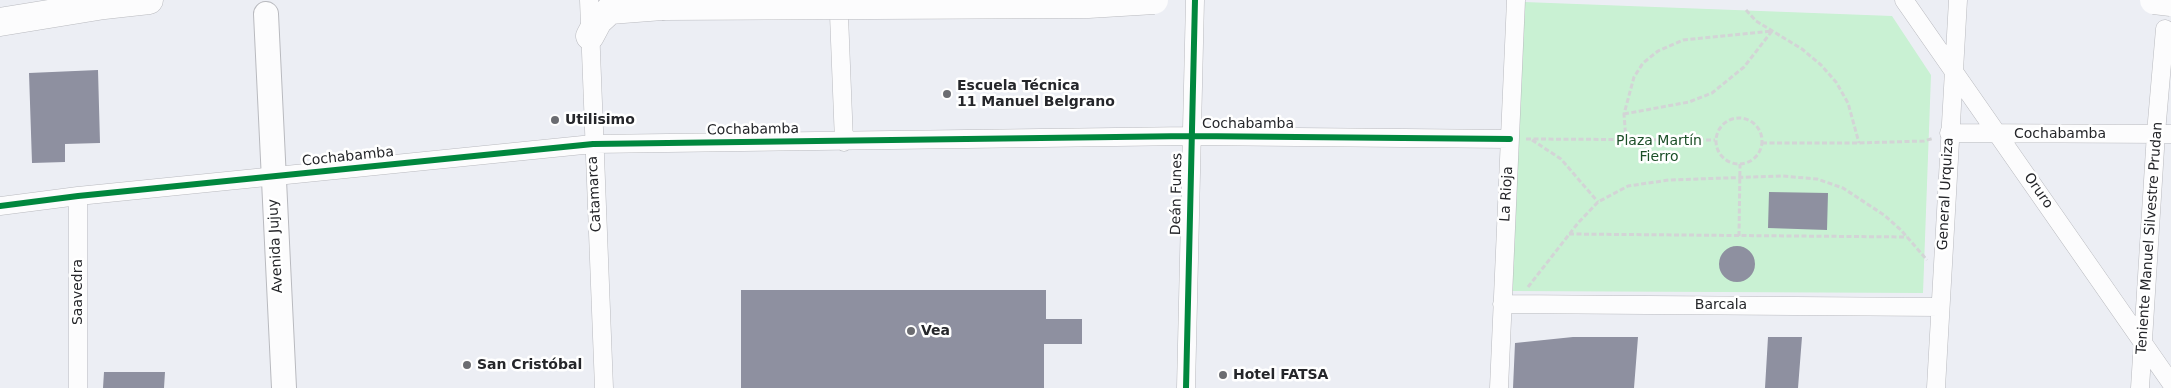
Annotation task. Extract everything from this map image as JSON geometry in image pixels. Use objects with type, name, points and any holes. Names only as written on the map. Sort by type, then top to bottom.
[{"type":"highway","points":[[0,22],[104,5],[149,0]]},
{"type":"highway","points":[[590,36],[598,21],[610,10],[662,6],[1088,4],[1154,0]]},
{"type":"highway","points":[[2154,0],[2171,2]]},
{"type":"main road","name":"Avenida Jujuy","points":[[266,14],[284,388]]},
{"type":"street","name":"Catamarca","points":[[589,0],[593,144],[604,388]]},
{"type":"street","name":"Deán Funes","points":[[1186,388],[1190,136],[1195,0]]},
{"type":"street","name":"La Rioja","points":[[1498,388],[1509,304],[1510,138],[1516,0]]},
{"type":"street","name":"Oruro","points":[[1904,0],[1953,73],[1998,134],[2171,383]]},
{"type":"street","name":"General Urquiza","points":[[1936,388],[1958,0]]},
{"type":"street","points":[[839,15],[844,142]]},
{"type":"street","name":"Teniente Manuel Silvestre Prudan","points":[[2140,388],[2164,133],[2165,29]]},
{"type":"street","name":"Cochabamba","points":[[1949,133],[2164,133]]},
{"type":"street","name":"Cochabamba","points":[[0,206],[78,196],[273,178],[593,144],[1190,136],[1510,138]]},
{"type":"street","name":"Saavedra","points":[[78,196],[78,388]]},
{"type":"street","name":"Barcala","points":[[1509,304],[1940,307]]},
{"type":"path","points":[[1746,10],[1756,21],[1802,49],[1821,65],[1836,82],[1848,102],[1859,143]]},
{"type":"path","points":[[1626,140],[1624,114],[1634,78],[1643,63],[1658,51],[1683,40],[1772,31]]},
{"type":"path","points":[[1624,114],[1688,102],[1712,93],[1744,66],[1772,31]]},
{"type":"path","points":[[1742,117],[1756,124],[1760,130],[1762,143],[1759,153],[1754,159],[1740,164],[1732,163],[1720,154],[1715,140],[1717,132],[1727,120],[1742,117]]},
{"type":"path","points":[[1762,143],[1924,141],[1949,133]]},
{"type":"path","points":[[1510,138],[1532,140],[1715,140]]},
{"type":"path","points":[[1532,140],[1561,159],[1581,179],[1598,202]]},
{"type":"path","points":[[1739,236],[1740,164]]},
{"type":"path","points":[[1509,304],[1598,202],[1628,186],[1669,180],[1790,176],[1817,179],[1834,185],[1877,210],[1907,237],[1942,278]]},
{"type":"path","points":[[1569,234],[1907,237]]},
{"type":"green space","name":"Plaza Martín Fierro","points":[[1524,2],[1892,16],[1931,75],[1923,293],[1509,291]]},
{"type":"building","points":[[98,70],[100,143],[65,144],[65,162],[32,163],[29,73]]},
{"type":"building","points":[[1769,192],[1828,193],[1827,230],[1768,228]]},
{"type":"building","points":[[1737,246],[1750,251],[1755,264],[1750,277],[1737,282],[1724,277],[1719,264],[1724,251]]},
{"type":"building","name":"Vea","points":[[741,290],[1046,290],[1046,319],[1082,319],[1082,344],[1044,344],[1044,388],[741,388]]},
{"type":"building","points":[[1573,337],[1638,337],[1634,388],[1513,388],[1515,343]]},
{"type":"building","points":[[1768,337],[1802,337],[1798,388],[1765,388]]},
{"type":"building","points":[[104,372],[165,372],[164,388],[103,388]]},
{"type":"cycle path","points":[[1186,388],[1195,0]]},
{"type":"cycle path","points":[[0,206],[78,196],[593,144],[1190,136],[1510,139]]},
{"type":"place","name":"Escuela Técnica 11 Manuel Belgrano","points":[[947,94]]},
{"type":"place","name":"Utilisimo","points":[[555,120]]},
{"type":"place","name":"Vea","points":[[911,331]]},
{"type":"place","name":"San Cristóbal","points":[[467,365]]},
{"type":"place","name":"Hotel FATSA","points":[[1223,375]]}]
